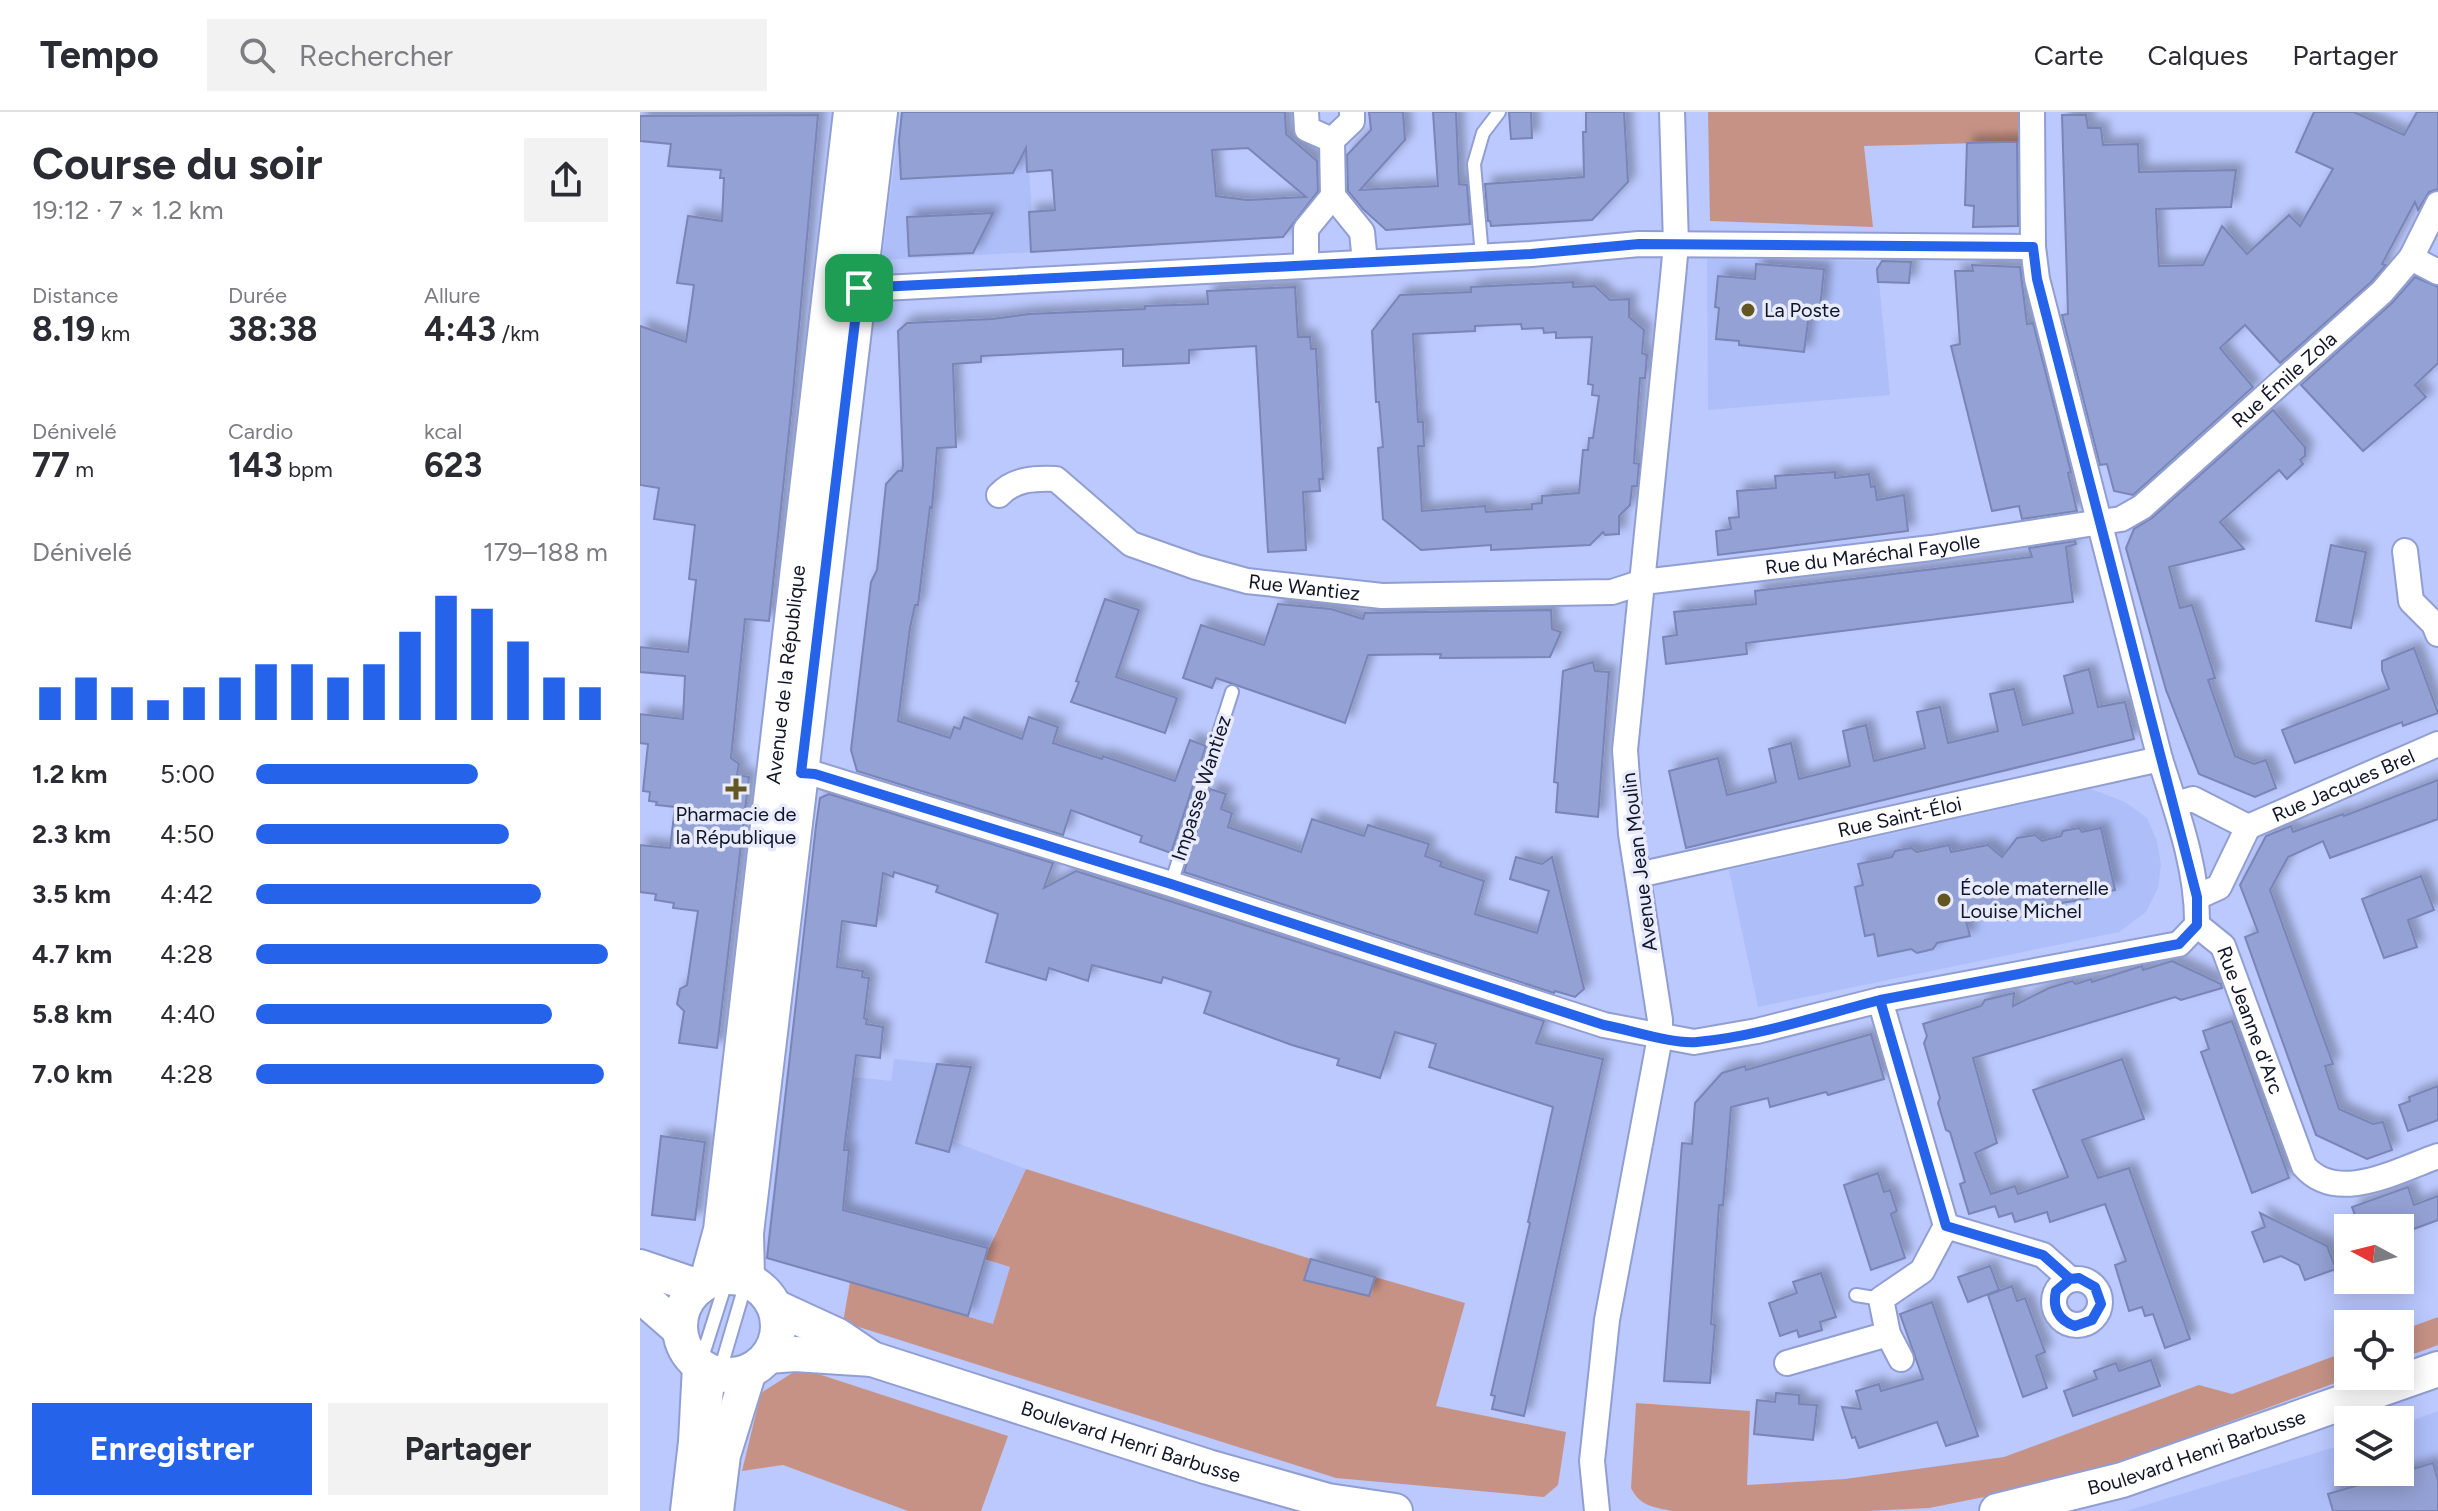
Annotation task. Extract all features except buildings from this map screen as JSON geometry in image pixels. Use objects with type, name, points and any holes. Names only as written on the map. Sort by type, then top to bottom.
[{"type":"main road","name":"Avenue de la République","points":[[720,1281],[746,1233],[813,669],[849,296],[851,112]]},
{"type":"main road","name":"Avenue de la République","points":[[720,1281],[721,1230],[779,737],[880,112]]},
{"type":"main road","points":[[640,1267],[759,1286],[775,1307],[778,1334],[734,1367],[696,1442],[688,1511]]},
{"type":"main road","points":[[720,1281],[685,1302],[680,1330],[683,1344],[734,1367]]},
{"type":"main road","points":[[640,1295],[680,1330]]},
{"type":"main road","name":"Boulevard Henri Barbusse","points":[[775,1307],[838,1336],[872,1359]]},
{"type":"main road","name":"Boulevard Henri Barbusse","points":[[734,1367],[795,1354],[872,1359],[1208,1467],[1328,1501],[1395,1511]]},
{"type":"main road","points":[[716,1511],[734,1367]]},
{"type":"main road","name":"Boulevard Henri Barbusse","points":[[1997,1511],[2122,1480],[2438,1369]]},
{"type":"street","points":[[1306,112],[1307,129],[1332,140]]},
{"type":"street","points":[[1352,112],[1352,121],[1332,140],[1333,196],[1362,232],[1365,262]]},
{"type":"street","name":"Avenue Jean Moulin","points":[[1597,1511],[1592,1461],[1607,1320],[1660,1037],[1660,1020],[1631,834],[1625,750],[1676,244],[1672,112]]},
{"type":"street","points":[[801,773],[815,774],[1171,884],[1604,1025],[1694,1042],[1757,1031],[1880,1000],[2179,944],[2197,925],[2197,897],[2037,279],[2033,247],[2032,112]]},
{"type":"street","points":[[1306,265],[1306,229],[1333,196]]},
{"type":"street","name":"Rue Émile Zola","points":[[2101,522],[2121,519],[2142,507],[2382,292],[2411,258],[2438,204]]},
{"type":"street","points":[[849,296],[1639,244],[2033,247]]},
{"type":"street","points":[[2411,258],[2438,272]]},
{"type":"street","name":"Rue Wantiez","points":[[999,495],[1010,484],[1056,479],[1131,544],[1247,581],[1295,588],[1382,596],[1612,592],[1643,582]]},
{"type":"street","name":"Rue du Maréchal Fayolle","points":[[1643,582],[1931,548],[2101,522]]},
{"type":"street","points":[[2405,551],[2411,601],[2434,624],[2438,634]]},
{"type":"street","name":"Rue Jacques Brel","points":[[2197,897],[2219,887],[2248,827],[2438,744]]},
{"type":"street","name":"Rue Saint-Éloi","points":[[1638,875],[2160,759]]},
{"type":"street","name":"Rue Jacques Brel","points":[[2175,804],[2193,799],[2248,827]]},
{"type":"street","name":"Rue Jeanne d'Arc","points":[[2197,925],[2223,946],[2304,1166],[2314,1178],[2330,1184],[2351,1186],[2429,1159]]},
{"type":"street","points":[[1880,1000],[1946,1226],[1922,1271],[1881,1299],[1888,1334],[1901,1359]]},
{"type":"street","points":[[1946,1226],[2043,1255],[2070,1279]]},
{"type":"street","points":[[1787,1363],[1888,1334]]},
{"type":"lane","points":[[1482,256],[1474,164],[1483,133],[1499,112]]},
{"type":"lane","name":"Impasse Wantiez","points":[[1171,884],[1232,692]]},
{"type":"lane","points":[[711,1439],[734,1367],[720,1281]]},
{"type":"lane","points":[[720,1281],[734,1367]]},
{"type":"lane","points":[[1856,1295],[1881,1299]]},
{"type":"lane","points":[[703,1511],[709,1454]]},
{"type":"shaded area","points":[[901,112],[1094,112],[1027,133],[1034,252],[882,260]]},
{"type":"shaded area","points":[[1708,112],[2018,112],[2019,142],[1864,146],[1873,227],[1710,221]]},
{"type":"shaded area","points":[[1707,259],[1877,261],[1890,395],[1708,410]]},
{"type":"shaded area","name":"École maternelle Louise Michel","points":[[2091,789],[2125,802],[2147,818],[2157,841],[2161,865],[2158,888],[2146,912],[2119,932],[1758,1007],[1729,870]]},
{"type":"shaded area","points":[[894,1059],[971,1067],[952,1141],[1026,1169],[985,1260],[1010,1267],[993,1324],[765,1258],[787,1070],[891,1081]]},
{"type":"shaded area","points":[[1026,1169],[1311,1259],[1304,1279],[1369,1296],[1375,1277],[1465,1303],[1436,1406],[1566,1432],[1558,1485],[1544,1497],[1336,1478],[843,1322],[850,1282],[993,1324],[1010,1267],[984,1259]]},
{"type":"shaded area","points":[[2438,1317],[2438,1345],[2414,1354],[2414,1326]]},
{"type":"shaded area","points":[[2334,1356],[2334,1383],[2118,1463],[2009,1492],[1929,1508],[1672,1511],[1643,1502],[1631,1488],[1636,1403],[1750,1411],[1747,1485],[1845,1479],[2004,1457],[2199,1385],[2232,1394]]},
{"type":"shaded area","points":[[800,1368],[1008,1436],[981,1511],[908,1511],[783,1465],[742,1471],[761,1393]]},
{"type":"shaded area","points":[[2438,1411],[2438,1511],[2126,1511],[2334,1447],[2334,1486],[2414,1486],[2414,1420]]},
{"type":"place","name":"La Poste","points":[[1748,310]]},
{"type":"place","name":"Pharmacie de la République","points":[[736,789]]},
{"type":"place","name":"École maternelle Louise Michel","points":[[1944,900]]},
{"type":"route","points":[[859,288],[801,773],[815,774],[1130,871],[1604,1025],[1660,1037],[1694,1042],[1757,1031],[1880,1000],[1946,1226],[2043,1255],[2070,1279],[2056,1291],[2054,1300],[2059,1317],[2066,1323],[2075,1326],[2085,1324],[2098,1313],[2100,1295],[2095,1287],[2079,1278],[2070,1279],[2043,1255],[1946,1226],[1913,1113],[1880,1000],[2179,944],[2197,925],[2197,897],[2175,804],[2160,759],[2037,279],[2033,247],[1639,244],[1531,254],[859,288]]}]
